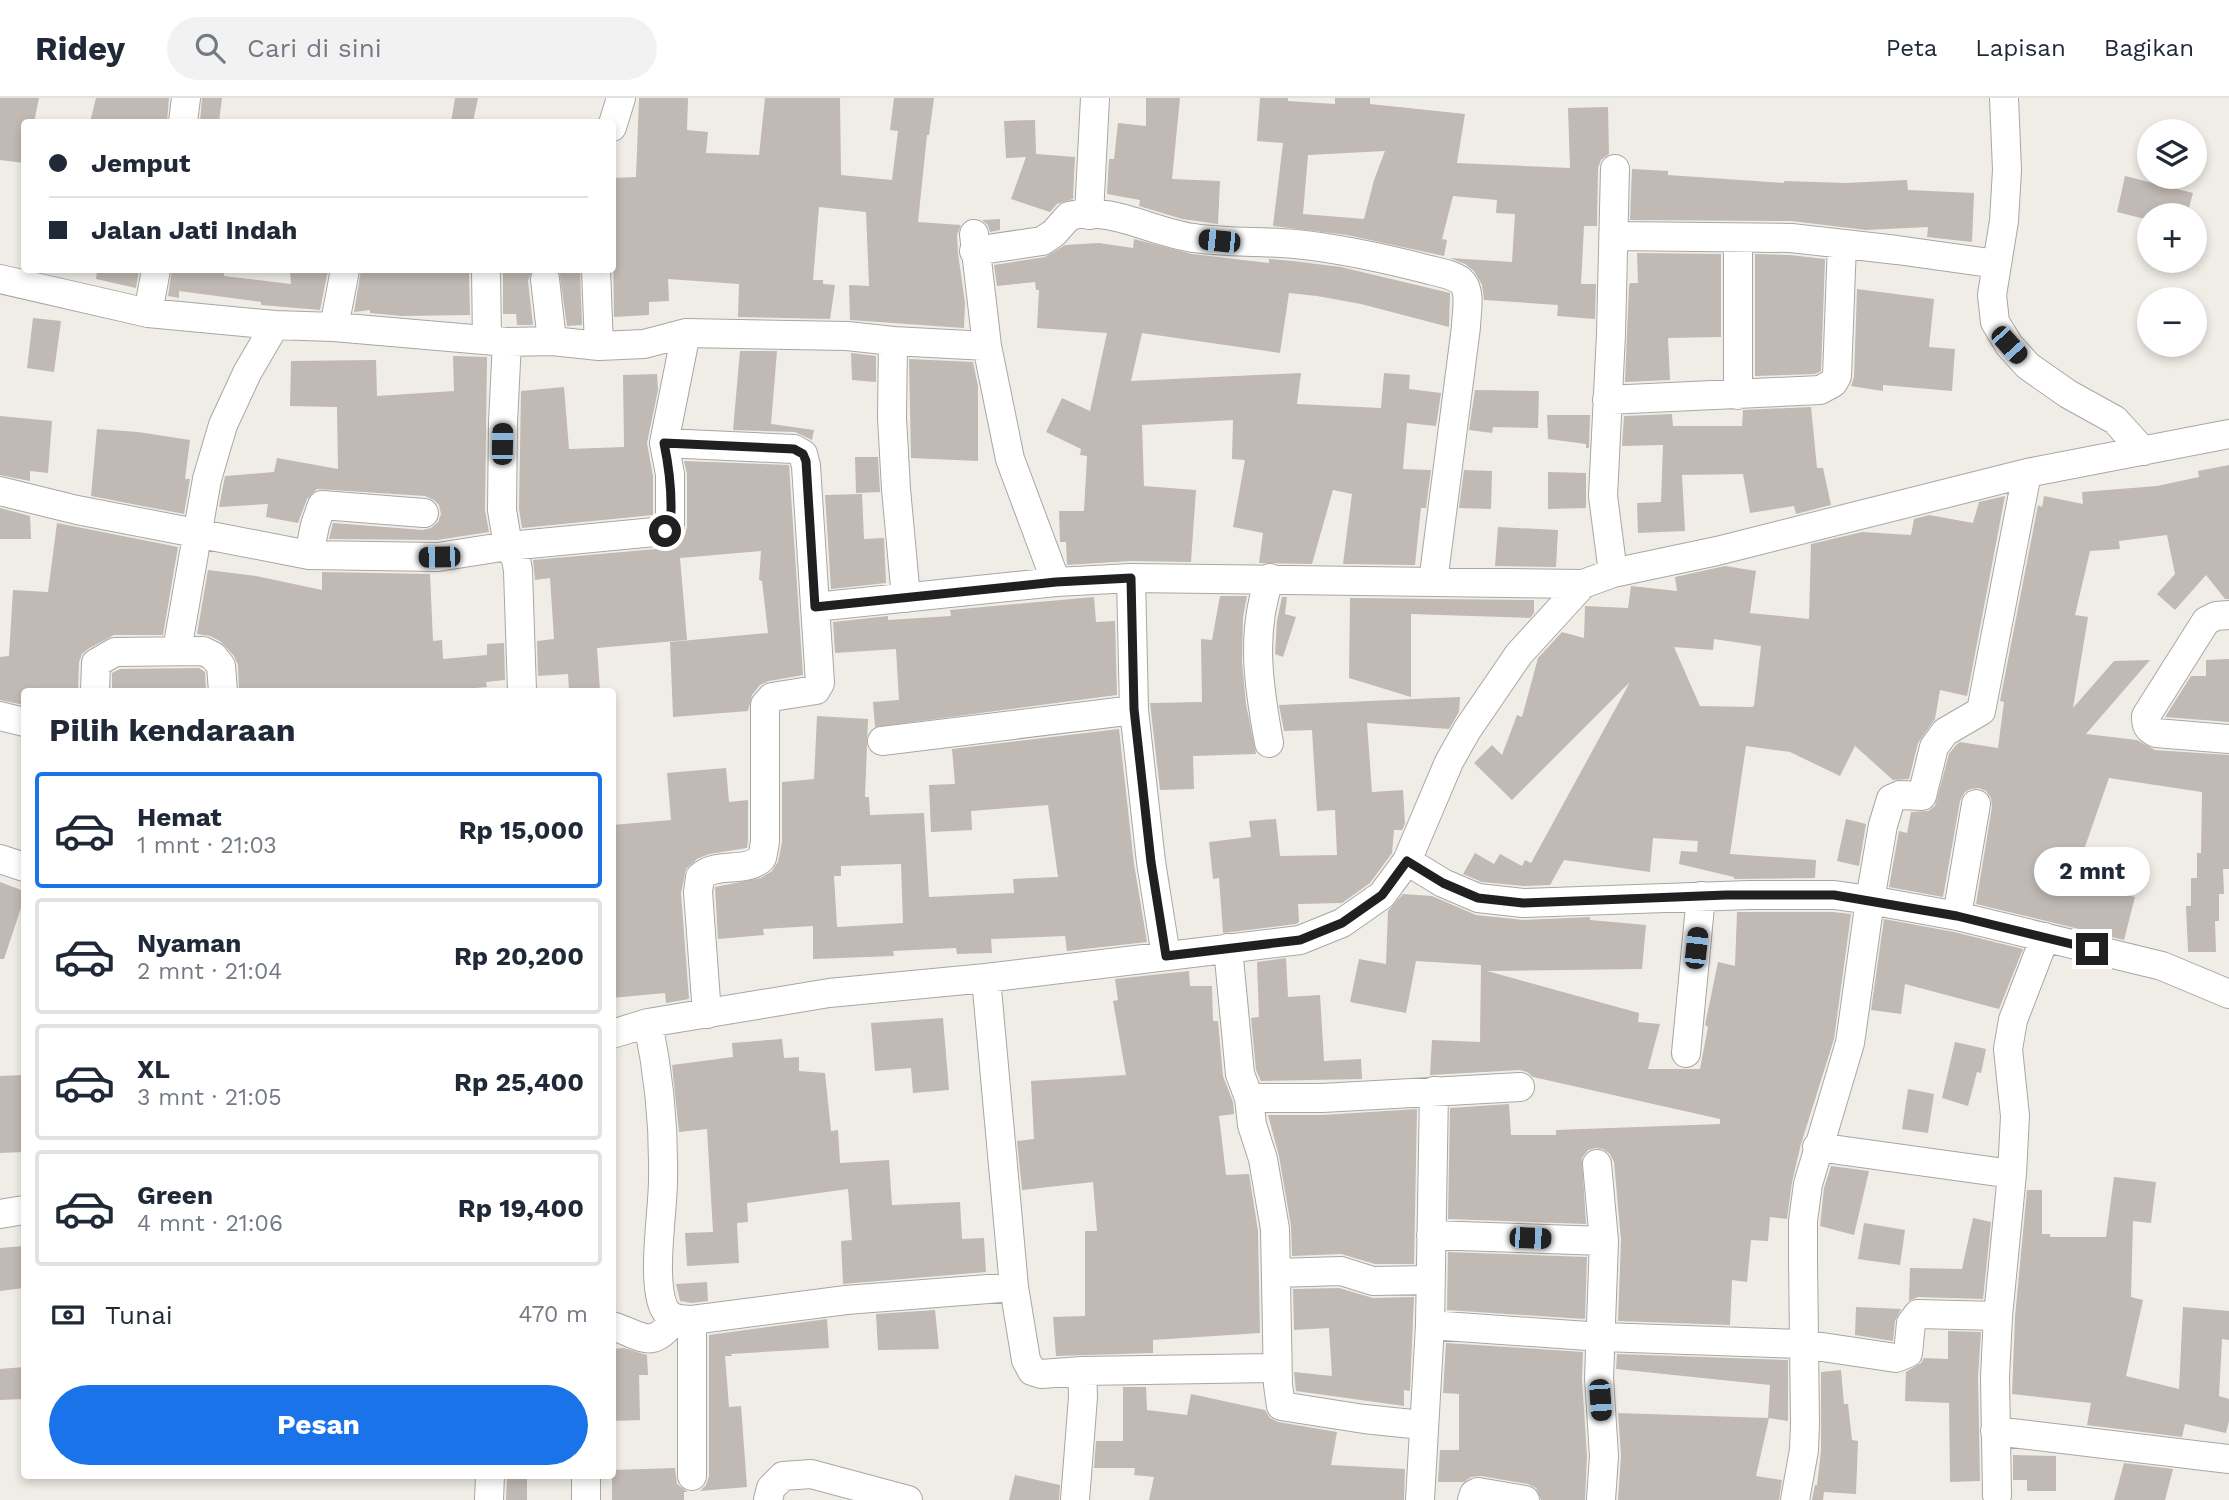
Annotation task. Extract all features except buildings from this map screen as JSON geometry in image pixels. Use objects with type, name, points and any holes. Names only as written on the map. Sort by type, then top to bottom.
[{"type":"street","points":[[184,119],[187,98]]},
{"type":"street","points":[[614,119],[621,98]]},
{"type":"street","points":[[1089,215],[1095,98]]},
{"type":"street","points":[[2004,98],[2007,170],[2004,221],[1992,295],[1995,322],[2009,345],[2028,366],[2067,394],[2115,420],[2143,451]]},
{"type":"street","points":[[1614,573],[1603,496],[1615,169]]},
{"type":"street","points":[[1056,582],[1010,459],[987,346],[974,242],[1042,241],[1054,233],[1069,216],[1089,215],[1116,218],[1192,238],[1310,246],[1410,265],[1455,277],[1464,283],[1467,292],[1466,327],[1433,582]]},
{"type":"street","points":[[1614,236],[1791,238],[1997,264]]},
{"type":"street","points":[[1738,238],[1738,395]]},
{"type":"street","points":[[1606,400],[1820,390],[1833,383],[1837,376],[1842,244]]},
{"type":"street","points":[[148,313],[155,273]]},
{"type":"street","points":[[334,327],[344,273]]},
{"type":"street","points":[[486,273],[497,341],[503,422],[502,510],[508,546],[516,559],[518,571],[522,688]]},
{"type":"street","points":[[596,273],[599,346]]},
{"type":"street","points":[[0,279],[148,313],[497,341],[552,341],[599,346],[644,344],[686,333],[847,336],[987,346]]},
{"type":"street","points":[[545,279],[552,341]]},
{"type":"street","points":[[177,650],[207,480],[223,425],[247,373],[275,325]]},
{"type":"street","points":[[0,491],[77,510],[309,555],[439,557],[508,546],[665,531],[670,527],[671,496],[664,443],[686,333]]},
{"type":"street","points":[[893,341],[892,430],[906,598]]},
{"type":"street","points":[[815,607],[1056,582],[1131,578],[1583,584],[1614,573],[1717,551],[2027,473],[2229,434]]},
{"type":"street","points":[[664,443],[794,449],[803,454],[806,466],[820,686],[813,690],[772,697],[765,705],[765,842],[762,858],[751,865],[704,873],[698,884],[706,1014]]},
{"type":"street","points":[[1796,1500],[1804,1450],[1803,1220],[1817,1147],[1850,1043],[1870,900],[1888,804],[1896,795],[1922,796],[1934,747],[1945,732],[1981,711],[2027,473]]},
{"type":"street","points":[[309,555],[322,505],[424,513]]},
{"type":"street","points":[[1131,578],[1134,709],[1151,862],[1166,956]]},
{"type":"street","points":[[1269,743],[1259,689],[1258,634],[1270,578]]},
{"type":"street","points":[[616,1033],[648,1023],[828,993],[986,978],[1300,940],[1342,923],[1382,895],[1407,861],[1449,762],[1467,730],[1519,654],[1583,584]]},
{"type":"street","points":[[2229,615],[2216,616],[2206,621],[2146,716],[2146,724],[2149,730],[2156,733],[2229,740]]},
{"type":"street","points":[[95,688],[96,663],[106,656],[115,652],[177,650],[202,650],[213,656],[221,666],[223,688]]},
{"type":"street","points":[[881,741],[1134,709]]},
{"type":"street","points":[[0,716],[21,721]]},
{"type":"street","points":[[1957,916],[1976,804]]},
{"type":"street","points":[[0,859],[21,866]]},
{"type":"street","points":[[1407,861],[1443,883],[1478,898],[1523,903],[1701,896],[1834,895],[1870,900],[1957,916],[2162,966],[2229,994]]},
{"type":"street","points":[[1686,1053],[1701,896]]},
{"type":"street","points":[[1997,1495],[1995,1432],[1998,1316],[2015,1116],[2008,1049],[2013,1020],[2045,937]]},
{"type":"street","points":[[1228,948],[1240,1074],[1263,1158],[1275,1229],[1277,1368],[1281,1406],[1364,1419],[1422,1424]]},
{"type":"street","points":[[986,978],[1014,1287],[1026,1360],[1032,1371],[1041,1374],[1277,1368]]},
{"type":"street","points":[[648,1023],[658,1071],[661,1103],[663,1178],[658,1280],[665,1310],[683,1320]]},
{"type":"street","points":[[1248,1098],[1322,1098],[1520,1087]]},
{"type":"street","points":[[1420,1500],[1422,1424],[1430,1325],[1434,1091]]},
{"type":"street","points":[[1817,1147],[2012,1174]]},
{"type":"street","points":[[1597,1164],[1604,1241],[1599,1378],[1604,1456],[1601,1500]]},
{"type":"street","points":[[0,1214],[21,1210]]},
{"type":"street","points":[[1431,1235],[1604,1241]]},
{"type":"street","points":[[1276,1273],[1341,1271],[1373,1281],[1430,1280]]},
{"type":"street","points":[[616,1328],[650,1339],[660,1337],[683,1320],[846,1300],[1014,1287]]},
{"type":"street","points":[[1430,1325],[1602,1337],[1802,1345],[1901,1357],[1908,1353],[1911,1323],[1917,1314],[1998,1316]]},
{"type":"street","points":[[683,1320],[692,1476]]},
{"type":"street","points":[[1075,1500],[1082,1371]]},
{"type":"street","points":[[1995,1432],[2229,1459]]},
{"type":"street","points":[[768,1500],[771,1488],[783,1476],[811,1474],[908,1500]]},
{"type":"street","points":[[489,1500],[490,1479]]},
{"type":"street","points":[[586,1479],[586,1500]]},
{"type":"street","points":[[1472,1500],[1478,1492],[1525,1500]]},
{"type":"route","points":[[665,531],[670,527],[672,509],[670,474],[664,443],[794,449],[803,454],[806,461],[815,607],[1056,582],[1131,578],[1134,709],[1151,862],[1166,956],[1300,940],[1342,923],[1382,895],[1407,861],[1443,883],[1478,898],[1523,903],[1726,895],[1834,895],[1957,916],[2092,949]]}]
